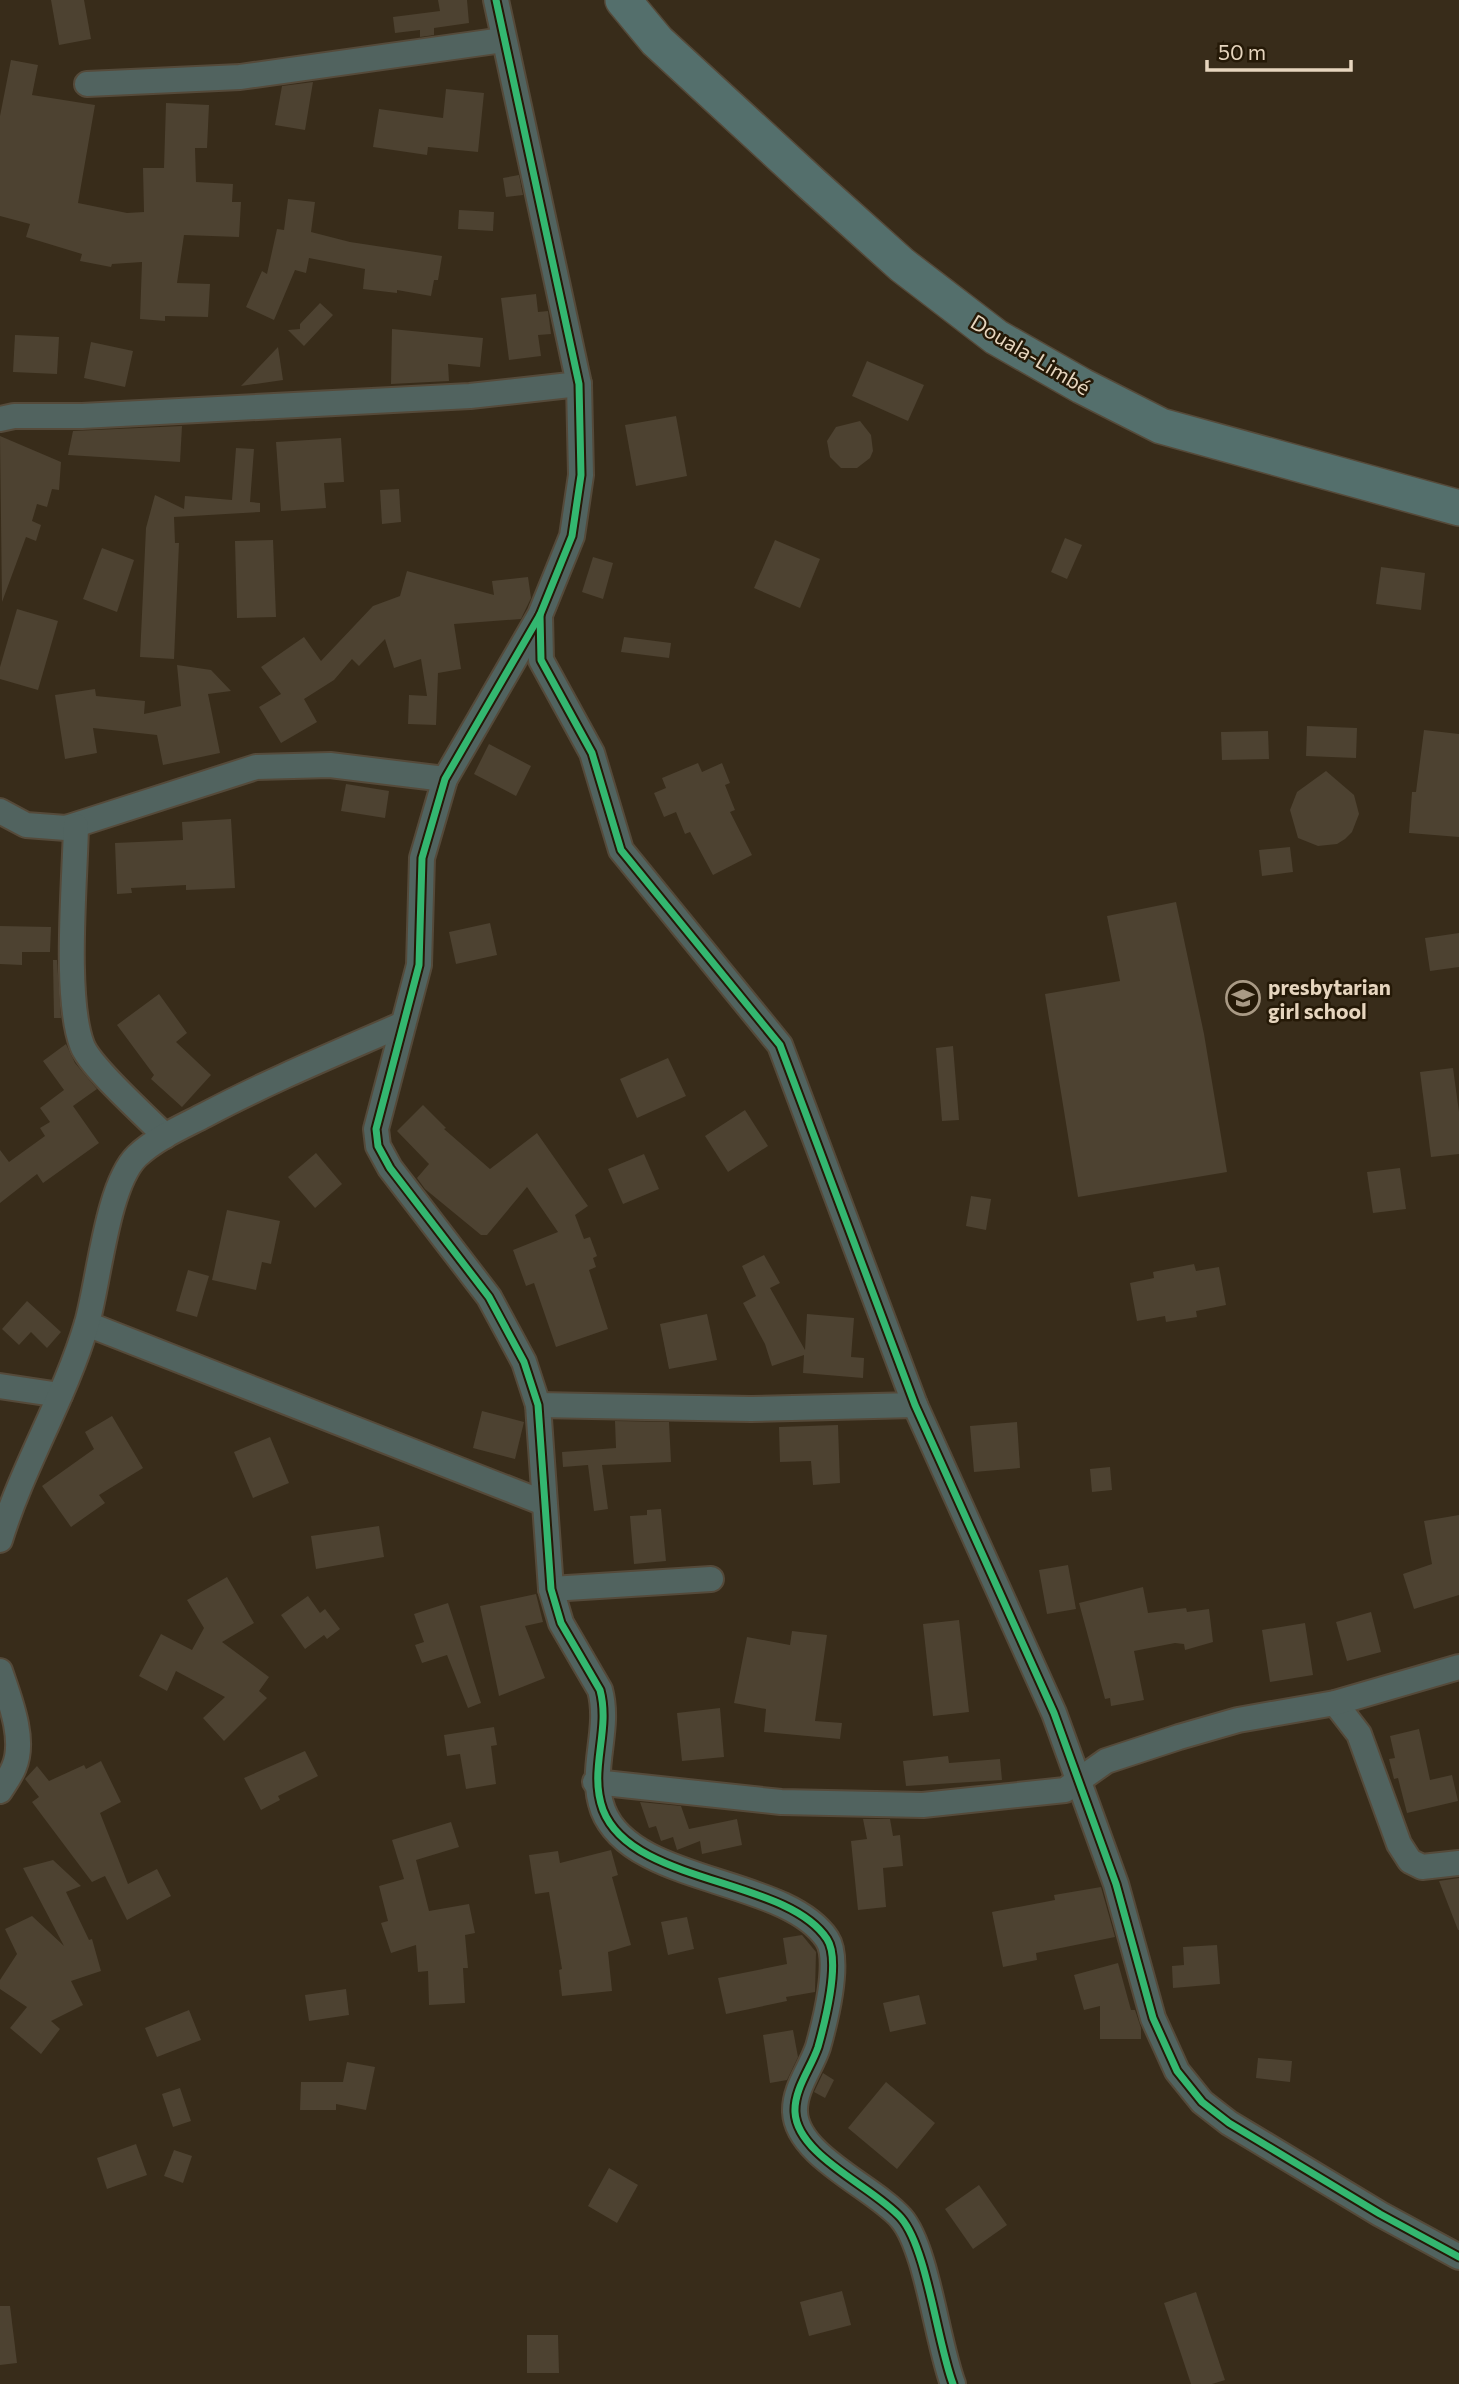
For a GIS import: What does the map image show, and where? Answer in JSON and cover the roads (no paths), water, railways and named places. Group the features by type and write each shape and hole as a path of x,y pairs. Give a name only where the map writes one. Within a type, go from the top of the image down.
{"highway":[{"name":"Douala-Limbé","path":"623,0 657,41 812,184 902,265 996,337 1082,386 1161,426 1459,509"}],"street":[{"path":"496,0 579,384 581,475 572,536 540,615 445,779 422,858 419,965 376,1129 378,1146 390,1168 489,1297 524,1362 538,1405 551,1589 561,1623 595,1681 603,1701 603,1738 595,1782 604,1812 620,1835 659,1860 802,1914 826,1938 833,1950 832,1975 818,2048 797,2097 799,2129 817,2151 901,2218 917,2245 953,2384"},
{"path":"87,85 240,77 503,40"},
{"path":"0,419 14,416 95,415 470,396 579,384"},
{"path":"540,615 541,660 592,753 621,850 780,1045 915,1405 1054,1713 1116,1884 1153,2018 1177,2071 1202,2102 1229,2123 1380,2214 1459,2257"},
{"path":"0,811 26,825 66,828 256,767 330,765 445,779"},
{"path":"76,826 74,975 76,1019 82,1047 165,1136"},
{"path":"0,1540 13,1498 60,1395 87,1324 119,1184 136,1157 165,1136 236,1098 403,1024"},
{"path":"87,1324 544,1503"},
{"path":"0,1386 60,1395"},
{"path":"538,1405 751,1409 915,1405"},
{"path":"551,1589 710,1579"},
{"path":"595,1782 780,1802 923,1805 1065,1790 1106,1761 1179,1737 1238,1720 1335,1703 1459,1667"},
{"path":"0,1671 12,1708 18,1745 15,1766 0,1791"},
{"path":"1335,1703 1359,1734 1399,1843 1410,1861 1422,1867 1446,1867 1459,1863"}],"place":[{"name":"presbytarian girl school","path":"1243,998"}]}
